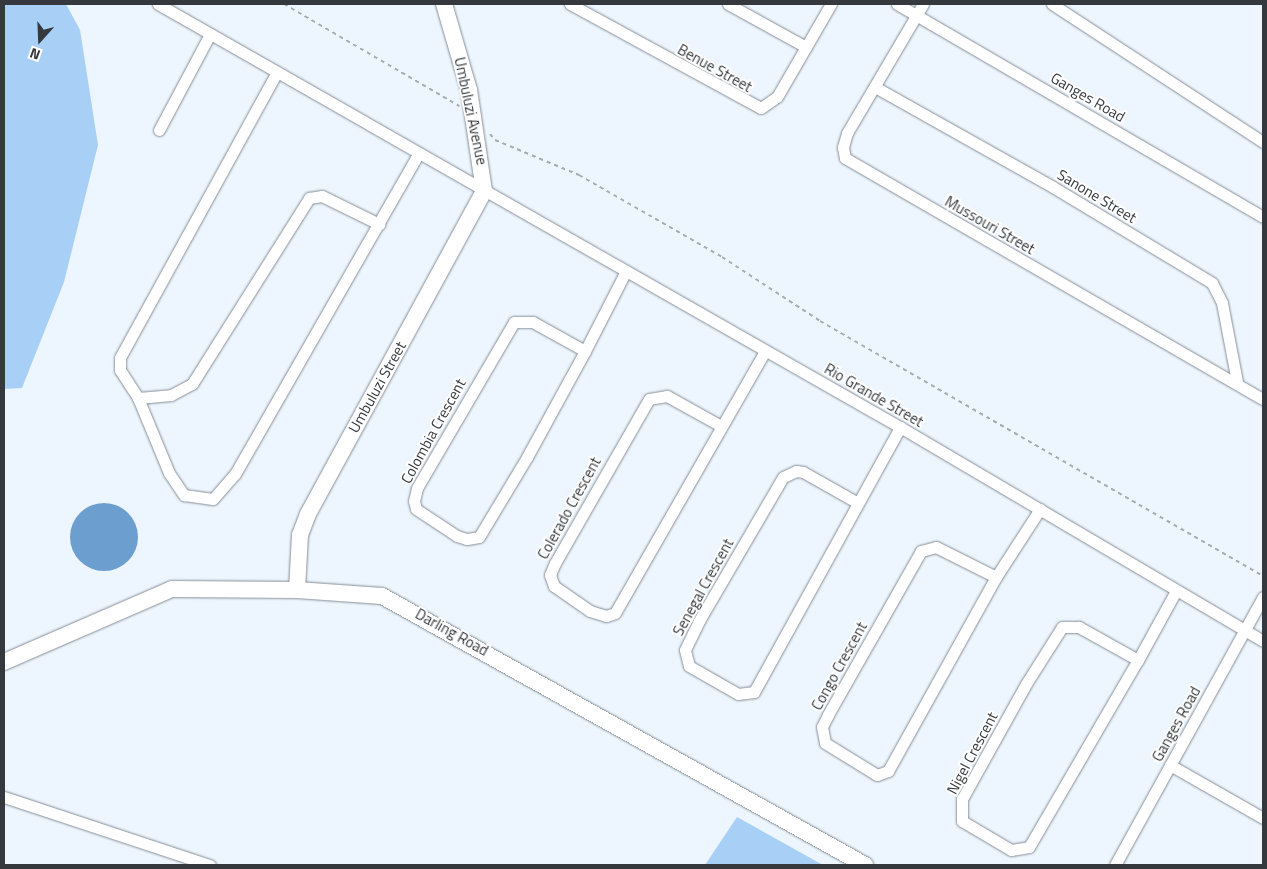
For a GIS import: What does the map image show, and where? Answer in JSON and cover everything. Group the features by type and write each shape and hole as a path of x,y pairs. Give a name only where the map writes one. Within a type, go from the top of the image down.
{"street":[{"name":"Rio Grande Street","path":"158,4 418,154 900,427 1263,641"},
{"name":"Umbuluzi Avenue","path":"444,4 474,114 484,191"},
{"name":"Benue Street","path":"570,4 761,108 774,101 831,4"},
{"path":"728,4 806,48"},
{"name":"Ganges Road","path":"897,4 1263,217"},
{"name":"Mussouri Street","path":"923,4 844,140 843,152 850,162 1237,382 1263,399"},
{"path":"1052,4 1263,142"},
{"path":"159,130 210,34"},
{"path":"277,72 123,350 120,370 138,398 176,486 194,499 213,499 235,474 418,154"},
{"name":"Sanone Street","path":"875,87 1212,283 1222,303 1237,382"},
{"name":"Umbuluzi Street","path":"297,590 300,534 308,514 484,191"},
{"path":"138,398 171,395 192,384 309,198 322,196 379,224"},
{"name":"Colombia Crescent","path":"585,351 533,322 514,322 417,488 414,501 416,509 457,536 468,539 479,537 585,351 626,271"},
{"name":"Colerado Crescent","path":"721,426 667,396 650,399 554,563 550,575 554,586 590,611 606,616 615,613 765,351"},
{"name":"Senegal Crescent","path":"858,503 804,472 796,471 783,478 695,628 685,650 689,666 738,694 754,692 900,427"},
{"name":"Congo Crescent","path":"996,577 936,548 921,551 828,715 822,727 825,743 877,775 888,771 996,577 1040,509"},
{"name":"Darling Road","path":"4,662 172,589 297,590 368,593 400,602 865,865"},
{"name":"Nigel Crescent","path":"1138,660 1074,625 1067,624 1057,632 962,799 962,821 1012,850 1029,847 1138,660 1176,590"},
{"name":"Ganges Road","path":"1115,865 1263,596"},
{"path":"1170,765 1263,818"},
{"path":"4,797 210,865"}],"path":[{"path":"284,4 474,114 495,140 579,175 722,257 820,321 1263,576"}],"shaded area":[{"path":"4,4 66,4 80,30 98,145 64,282 22,388 4,389"},
{"path":"104,503 117,506 128,513 135,524 138,537 135,550 128,561 117,568 104,571 91,568 80,561 73,550 70,537 73,524 80,513 91,506"},
{"path":"737,817 823,865 705,865"}]}
